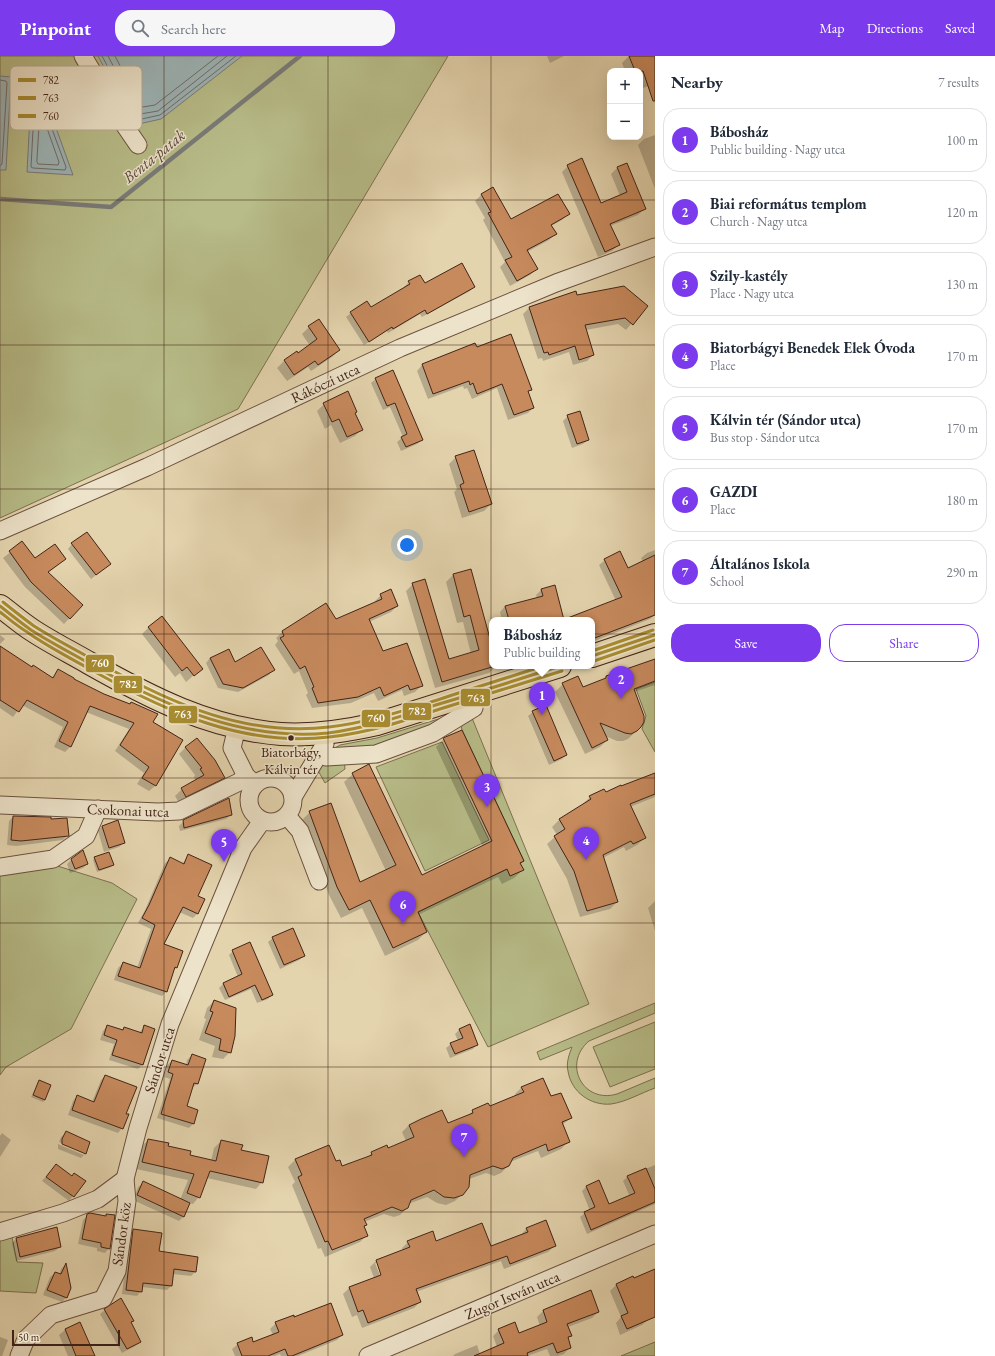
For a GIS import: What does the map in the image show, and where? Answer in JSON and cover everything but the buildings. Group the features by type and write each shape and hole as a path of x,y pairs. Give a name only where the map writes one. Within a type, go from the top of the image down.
{"main road":[{"path":"0,606 32,630 130,686 167,704 208,719 237,727 281,734 352,730 377,724 551,669"},
{"path":"595,655 655,635"}],"street":[{"path":"83,56 89,66"},
{"path":"128,130 138,145"},
{"name":"Rákóczi utca","path":"0,531 147,467 400,348 556,283 655,247"},
{"path":"320,754 326,757 376,754 433,733 474,708"},
{"path":"237,727 232,748 251,781 249,805 252,812 256,817 268,822 282,820 287,816 293,804 290,790 286,785 281,781 268,778 261,781 251,781"},
{"path":"292,797 320,754 331,732"},
{"name":"Csokonai utca","path":"0,805 158,812 179,811 239,782 251,781"},
{"path":"0,867 52,859 86,836 98,809"},
{"path":"287,816 300,831 319,881"},
{"name":"Sándor utca","path":"125,1179 138,1128 170,1024 243,848 262,820"},
{"path":"0,1232 63,1213 98,1199 125,1179"},
{"name":"Sándor köz","path":"19,1356 26,1339 51,1315 103,1299 117,1271 127,1201 125,1179"},
{"name":"Zugor István utca","path":"368,1356 655,1234"}],"green space":[{"path":"0,56 448,56 238,409 0,518"},
{"path":"655,682 655,752 642,729 646,716 636,689"},
{"path":"448,716 448,720 344,758 345,769 325,783 316,767 325,754 340,745 377,738"},
{"path":"472,718 589,1004 488,1047 418,912 524,861 462,730 461,724"},
{"path":"442,742 489,840 425,871 376,767"},
{"path":"51,864 112,883 137,899 71,1029 6,1067 0,1075 0,872"},
{"path":"655,1003 655,1013 589,1041 581,1050 577,1060 577,1071 580,1080 586,1088 594,1093 605,1096 617,1094 655,1078 655,1088 617,1103 596,1103 583,1096 573,1085 570,1079 567,1065 572,1047 540,1060 537,1052"},
{"path":"655,1022 655,1069 610,1087 593,1047"},
{"path":"11,1232 17,1262 43,1263 36,1293 0,1291 0,1236"},
{"path":"655,1342 655,1356 621,1356"}],"water":[{"path":"98,56 242,56 161,119 142,123 142,66 103,66"},
{"path":"0,76 10,77 10,96 6,170 0,170"},
{"path":"29,130 57,130 73,175 27,172"}],"waterway":[{"name":"Benta-patak","path":"0,199 111,207 300,56"}],"transit line":[{"name":"760","path":"3,602 42,631 156,693 211,714 240,722 269,727 299,729 329,727 369,720 534,669"},
{"name":"782","path":"0,606 39,635 99,669 153,697 209,719 238,727 267,732 297,734 328,733 371,725 550,669"},
{"name":"763","path":"0,612 52,648 122,687 178,713 207,723 267,737 297,739 329,737 372,730 562,671"},
{"name":"760","path":"595,650 653,630"},
{"name":"782","path":"595,655 655,635"},
{"name":"763","path":"595,661 655,640"}],"place":[{"name":"Biai református templom","path":"621,699"},
{"name":"Bábosház","path":"542,715"},
{"name":"Biatorbágy, Kálvin tér","path":"291,738"},
{"name":"Szily-kastély","path":"487,807"},
{"name":"Biatorbágyi Benedek Elek Óvoda","path":"586,860"},
{"name":"Kálvin tér (Sándor utca)","path":"224,862"},
{"name":"GAZDI","path":"403,924"},
{"name":"Általános Iskola","path":"464,1157"}]}
